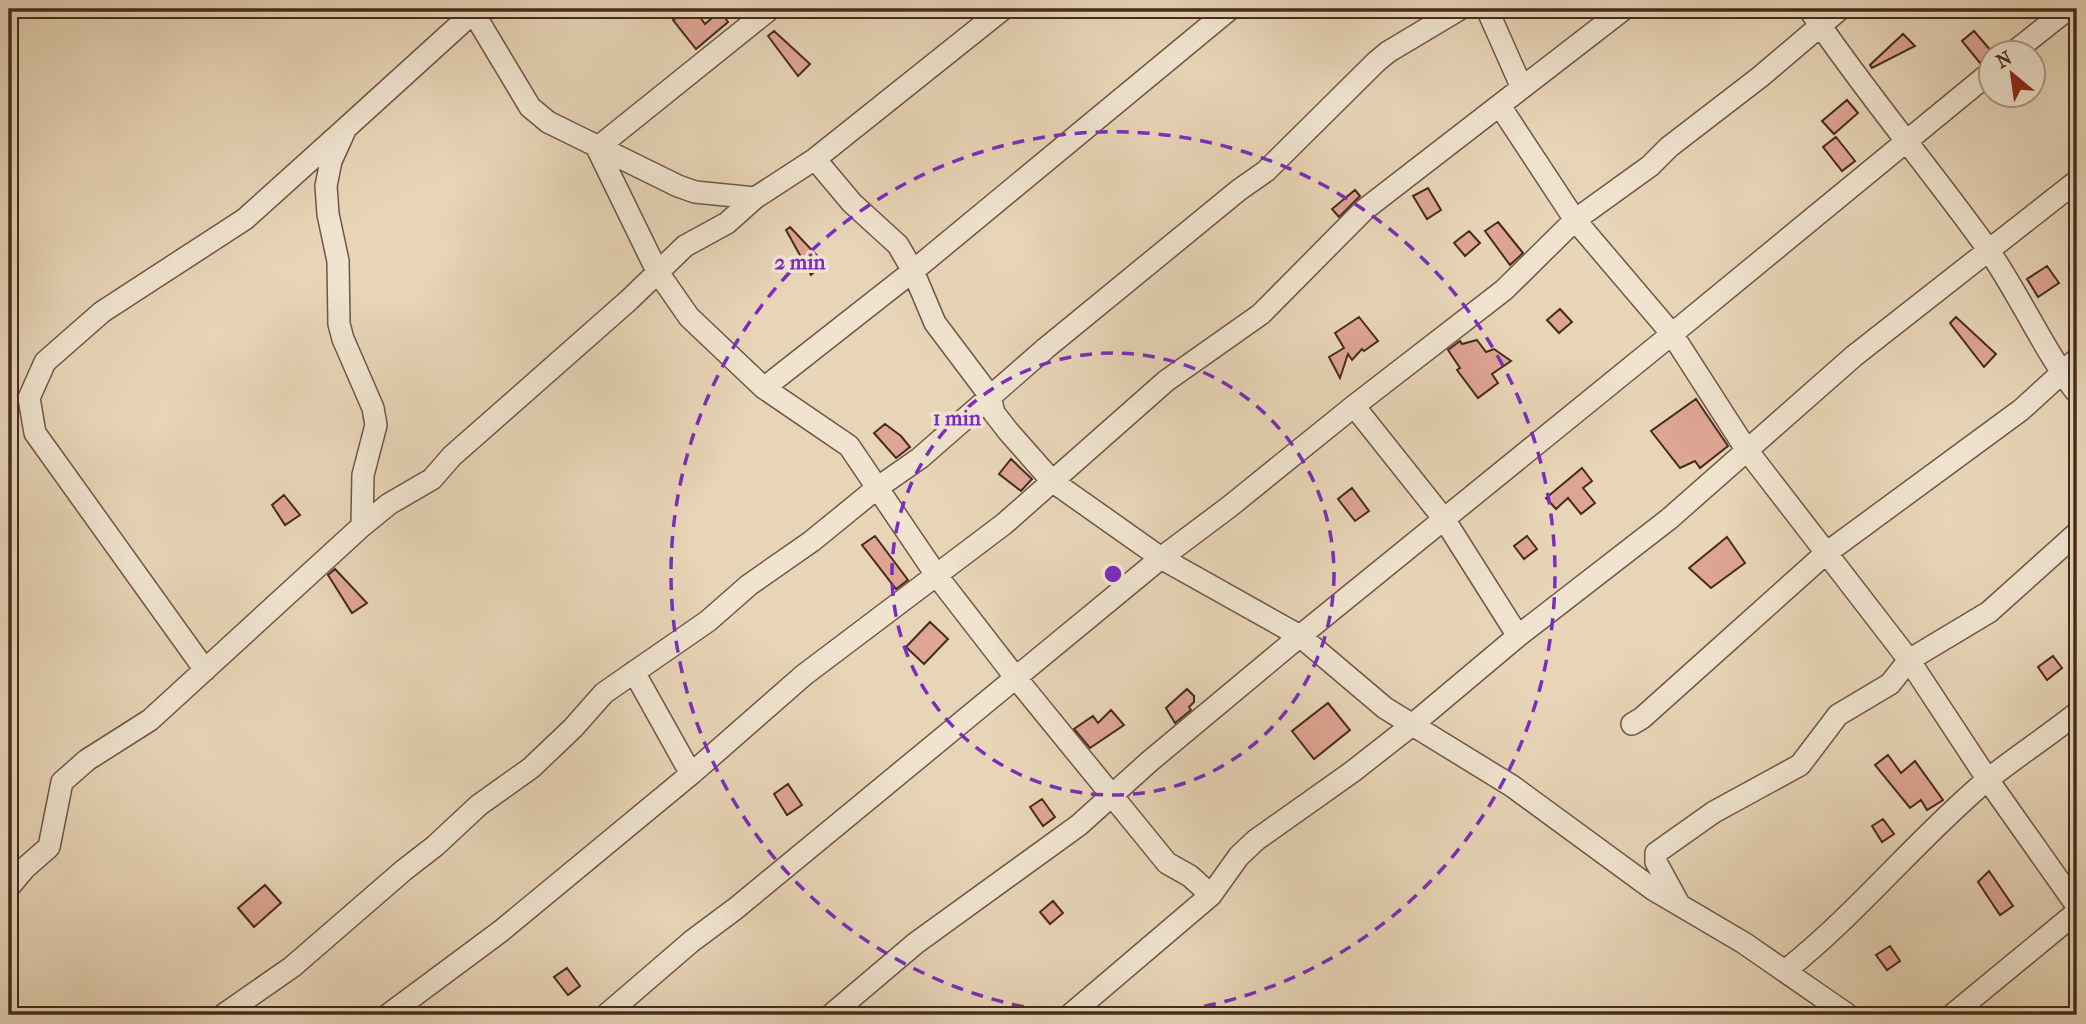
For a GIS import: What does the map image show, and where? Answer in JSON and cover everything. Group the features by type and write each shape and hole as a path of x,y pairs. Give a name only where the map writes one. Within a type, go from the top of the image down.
{"street":[{"path":"597,148 770,9"},
{"path":"9,887 25,868 49,847 62,782 87,760 150,720 362,526 389,504 432,479 452,456 629,300 685,246 727,223 755,198 815,159 1003,9"},
{"path":"764,388 913,271 1230,9"},
{"path":"223,1015 292,967 479,806 531,768 573,728 604,693 708,621 749,585 812,541 877,488 929,451 990,396 1239,190 1266,171 1388,52 1460,9"},
{"path":"1488,9 1522,88"},
{"path":"388,1015 501,931 691,774 803,675 937,576 1166,382 1277,301 1364,210 1624,9"},
{"path":"606,1015 692,941 735,909 1161,558 1504,290 1575,220 1644,170 1760,77 1814,17 1840,9"},
{"path":"2032,38 2068,9"},
{"path":"205,670 35,433 29,398 45,362 94,317 245,219 475,11 530,107 548,122 667,182 695,192 755,198"},
{"path":"1814,17 2070,366 2077,393"},
{"path":"831,1015 916,943 1079,825 1300,636 1978,82"},
{"path":"1500,106 1575,220 1672,334 1746,449 1909,660 2077,909 1952,1015"},
{"path":"346,128 331,161 326,186 328,214 338,261 338,305 342,339 373,408 376,425 363,475 362,526"},
{"path":"597,148 657,271 689,317 764,388 849,446 937,576 1111,796 1167,863 1190,876 1211,895"},
{"path":"815,159 852,203 876,222 898,245 913,271 935,323 990,396 995,413 1007,431 1052,481 1161,558 1300,636 1385,708 1512,786 1654,890 1786,970 1848,1015"},
{"path":"1070,1015 1211,895 1239,856 1256,840 1412,726 1518,636 1669,519 1854,356 2077,181"},
{"path":"1632,724 1825,554 2002,425 2070,366"},
{"path":"1354,406 1444,519 1518,636"},
{"path":"1681,907 1656,862 1656,853 1714,812 1800,765 1838,715 1889,684 1909,660 1989,612 2077,533"},
{"path":"634,672 691,774"},
{"path":"1786,970 1824,940 1912,851 1988,780 2077,713"}],"building":[{"path":"692,9 705,24 720,11 728,22 696,49 673,20"},
{"path":"774,31 810,64 798,76 768,36"},
{"path":"1974,31 1980,38 1978,61 1962,41"},
{"path":"1903,34 1915,46 1872,68 1870,65"},
{"path":"1847,100 1858,113 1834,134 1822,121"},
{"path":"1836,137 1855,161 1842,171 1823,147"},
{"path":"1428,188 1441,210 1427,219 1413,196"},
{"path":"1355,190 1360,196 1339,217 1332,209"},
{"path":"1498,222 1523,253 1510,265 1485,231"},
{"path":"790,227 824,263 811,275 786,230"},
{"path":"1469,231 1480,243 1465,256 1454,243"},
{"path":"2047,266 2059,283 2038,297 2027,279"},
{"path":"1560,309 1572,322 1559,333 1547,320"},
{"path":"1359,317 1378,341 1364,351 1362,349 1352,360 1348,354 1340,378 1329,357 1344,348 1335,333"},
{"path":"1956,317 1996,354 1984,367 1950,323"},
{"path":"1477,340 1486,352 1494,349 1511,361 1492,374 1498,383 1478,398 1457,370 1460,368 1448,350 1460,341 1462,344"},
{"path":"1696,399 1728,446 1700,468 1695,461 1680,468 1651,431"},
{"path":"885,424 910,447 896,458 874,433"},
{"path":"1011,459 1032,479 1021,491 999,474"},
{"path":"1582,468 1592,481 1583,488 1595,503 1581,514 1568,498 1556,509 1546,498"},
{"path":"1352,488 1369,511 1355,521 1338,499"},
{"path":"284,495 300,515 285,525 272,505"},
{"path":"875,536 908,580 896,589 862,545"},
{"path":"1527,536 1537,549 1524,559 1514,546"},
{"path":"1727,537 1745,563 1711,588 1689,568"},
{"path":"335,569 367,603 352,613 328,575"},
{"path":"930,622 948,639 924,664 906,647"},
{"path":"2053,656 2062,668 2047,680 2038,667"},
{"path":"1187,689 1194,696 1194,702 1189,707 1191,710 1175,723 1166,708"},
{"path":"1328,703 1350,730 1314,759 1292,731"},
{"path":"1111,710 1124,725 1090,748 1074,729 1093,716 1098,723"},
{"path":"1888,755 1901,773 1915,761 1943,800 1927,810 1921,800 1910,808 1875,765"},
{"path":"788,784 802,805 787,815 774,794"},
{"path":"1042,799 1055,817 1043,826 1030,807"},
{"path":"1883,819 1894,834 1882,842 1872,826"},
{"path":"1989,871 2013,906 2000,915 1978,882"},
{"path":"265,885 281,903 254,927 238,908"},
{"path":"1053,901 1063,913 1050,924 1040,912"},
{"path":"1890,946 1900,961 1887,970 1876,955"},
{"path":"567,968 580,986 568,995 554,977"}]}
